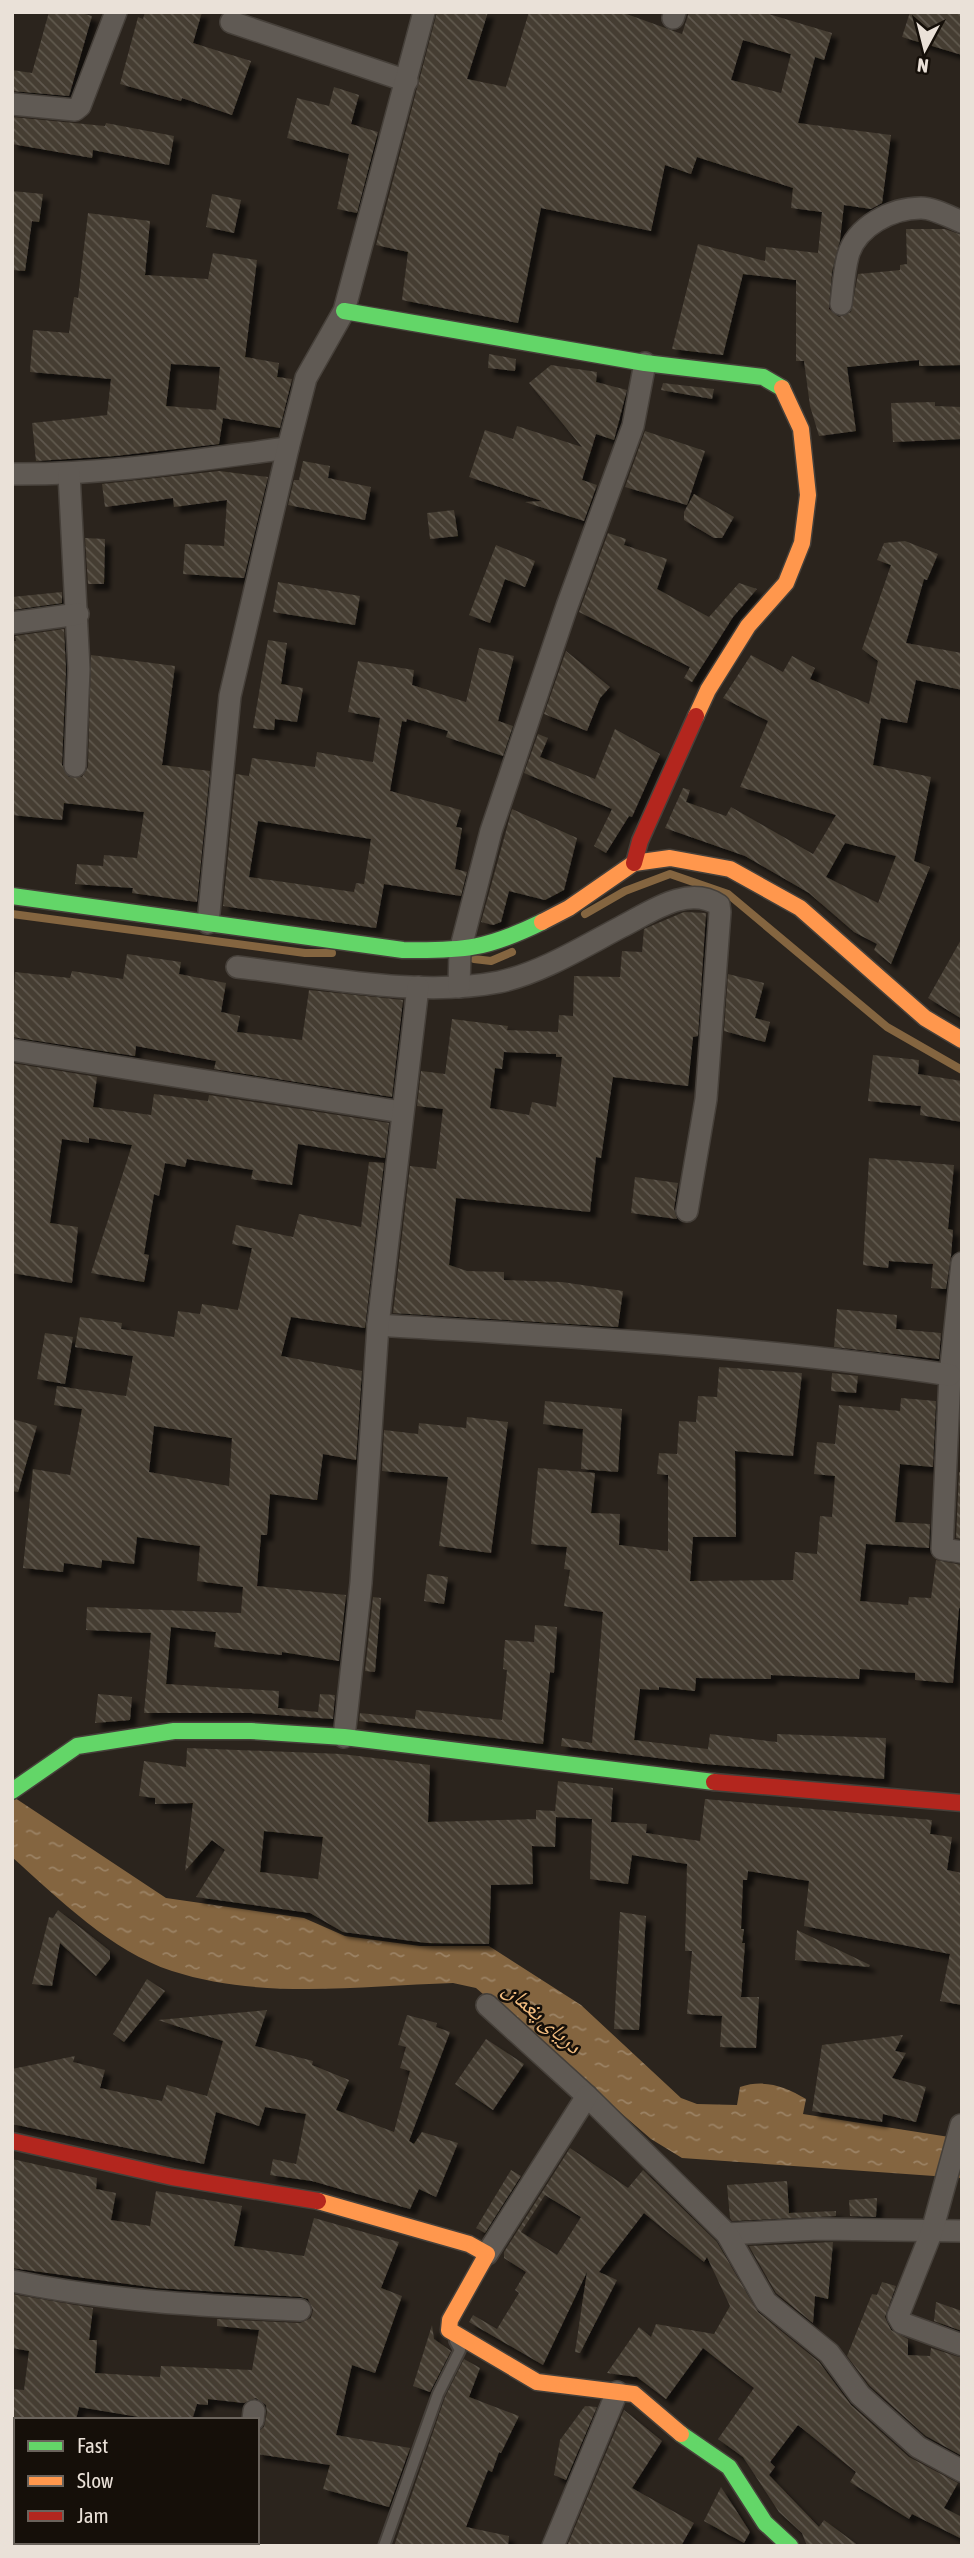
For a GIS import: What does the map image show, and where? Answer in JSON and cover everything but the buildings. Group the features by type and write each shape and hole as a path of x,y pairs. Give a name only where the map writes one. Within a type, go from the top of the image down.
{"street":[{"path":"12,104 75,110 80,106 116,12"},
{"path":"208,923 230,696 288,448 306,378 344,311 424,12"},
{"path":"231,22 407,81"},
{"path":"841,304 848,254 859,234 876,222 900,211 923,208 962,222"},
{"path":"344,311 645,363 763,377 784,389 802,429 808,495 803,543 786,583 748,626 708,690 640,841 634,863"},
{"path":"458,987 460,951 491,831 567,606 633,426 645,363"},
{"path":"12,474 69,474 288,448"},
{"path":"69,474 78,614 75,766"},
{"path":"12,623 78,614"},
{"path":"12,896 403,950 460,951 505,940 569,908 634,863 670,858 730,869 800,908 925,1018 962,1040"},
{"path":"237,967 418,987 458,987 500,981 539,968 671,899 712,900 719,905 706,1099 687,1211"},
{"path":"344,1737 361,1583 378,1325 418,987"},
{"path":"12,1050 402,1111"},
{"path":"962,1263 950,1375 942,1549 962,1552"},
{"path":"378,1325 695,1347 862,1362 950,1375"},
{"path":"16,1784 77,1746 117,1737 174,1731 344,1737 690,1779 961,1803 962,1793"},
{"path":"487,2005 587,2096 727,2234 766,2302 829,2353 860,2395 918,2447 962,2471"},
{"path":"587,2096 487,2254 450,2320 449,2330 537,2382 634,2394 687,2439 729,2467 765,2523 790,2546"},
{"path":"960,2133 932,2231 898,2320 962,2345"},
{"path":"12,2141 173,2177 307,2198 469,2244 487,2254"},
{"path":"727,2234 818,2229 962,2231"},
{"path":"12,2281 78,2295 146,2302 300,2310"},
{"path":"553,2546 617,2392"}],"lane":[{"path":"384,2546 439,2395 460,2350 449,2330"}],"water":[{"name":"دریای پغمان","path":"12,1796 166,1898 304,1918 345,1936 420,1946 489,1946 581,2005 681,2098 697,2104 737,2105 740,2087 766,2084 782,2087 806,2099 803,2114 962,2139 962,2178 682,2158 651,2139 476,1988 453,1983 276,1988 241,1986 172,1971 128,1951 107,1937 12,1857"}],"waterway":[{"path":"585,914 625,891 670,874 728,894 887,1027 962,1070"},
{"path":"12,914 305,953 332,953"},
{"path":"474,959 491,961 512,952"}],"traffic: fast":[{"path":"344,311 645,363 763,377 782,388"},
{"path":"12,896 403,950 459,949 490,943 542,922"},
{"path":"12,1791 77,1746 174,1731 251,1731 344,1737 714,1782"},
{"path":"681,2434 729,2467 765,2523 790,2546"}],"traffic: slow":[{"path":"696,716 708,690 748,626 786,583 802,543 808,495 801,429 782,388"},
{"path":"542,922 569,908 634,863 670,858 730,869 800,908 925,1018 962,1040"},
{"path":"318,2201 469,2244 487,2254 450,2320 449,2330 537,2382 634,2394 681,2434"}],"traffic: jam":[{"path":"634,863 640,841 696,716"},
{"path":"714,1782 962,1803"},
{"path":"12,2141 172,2177 318,2201"}]}
